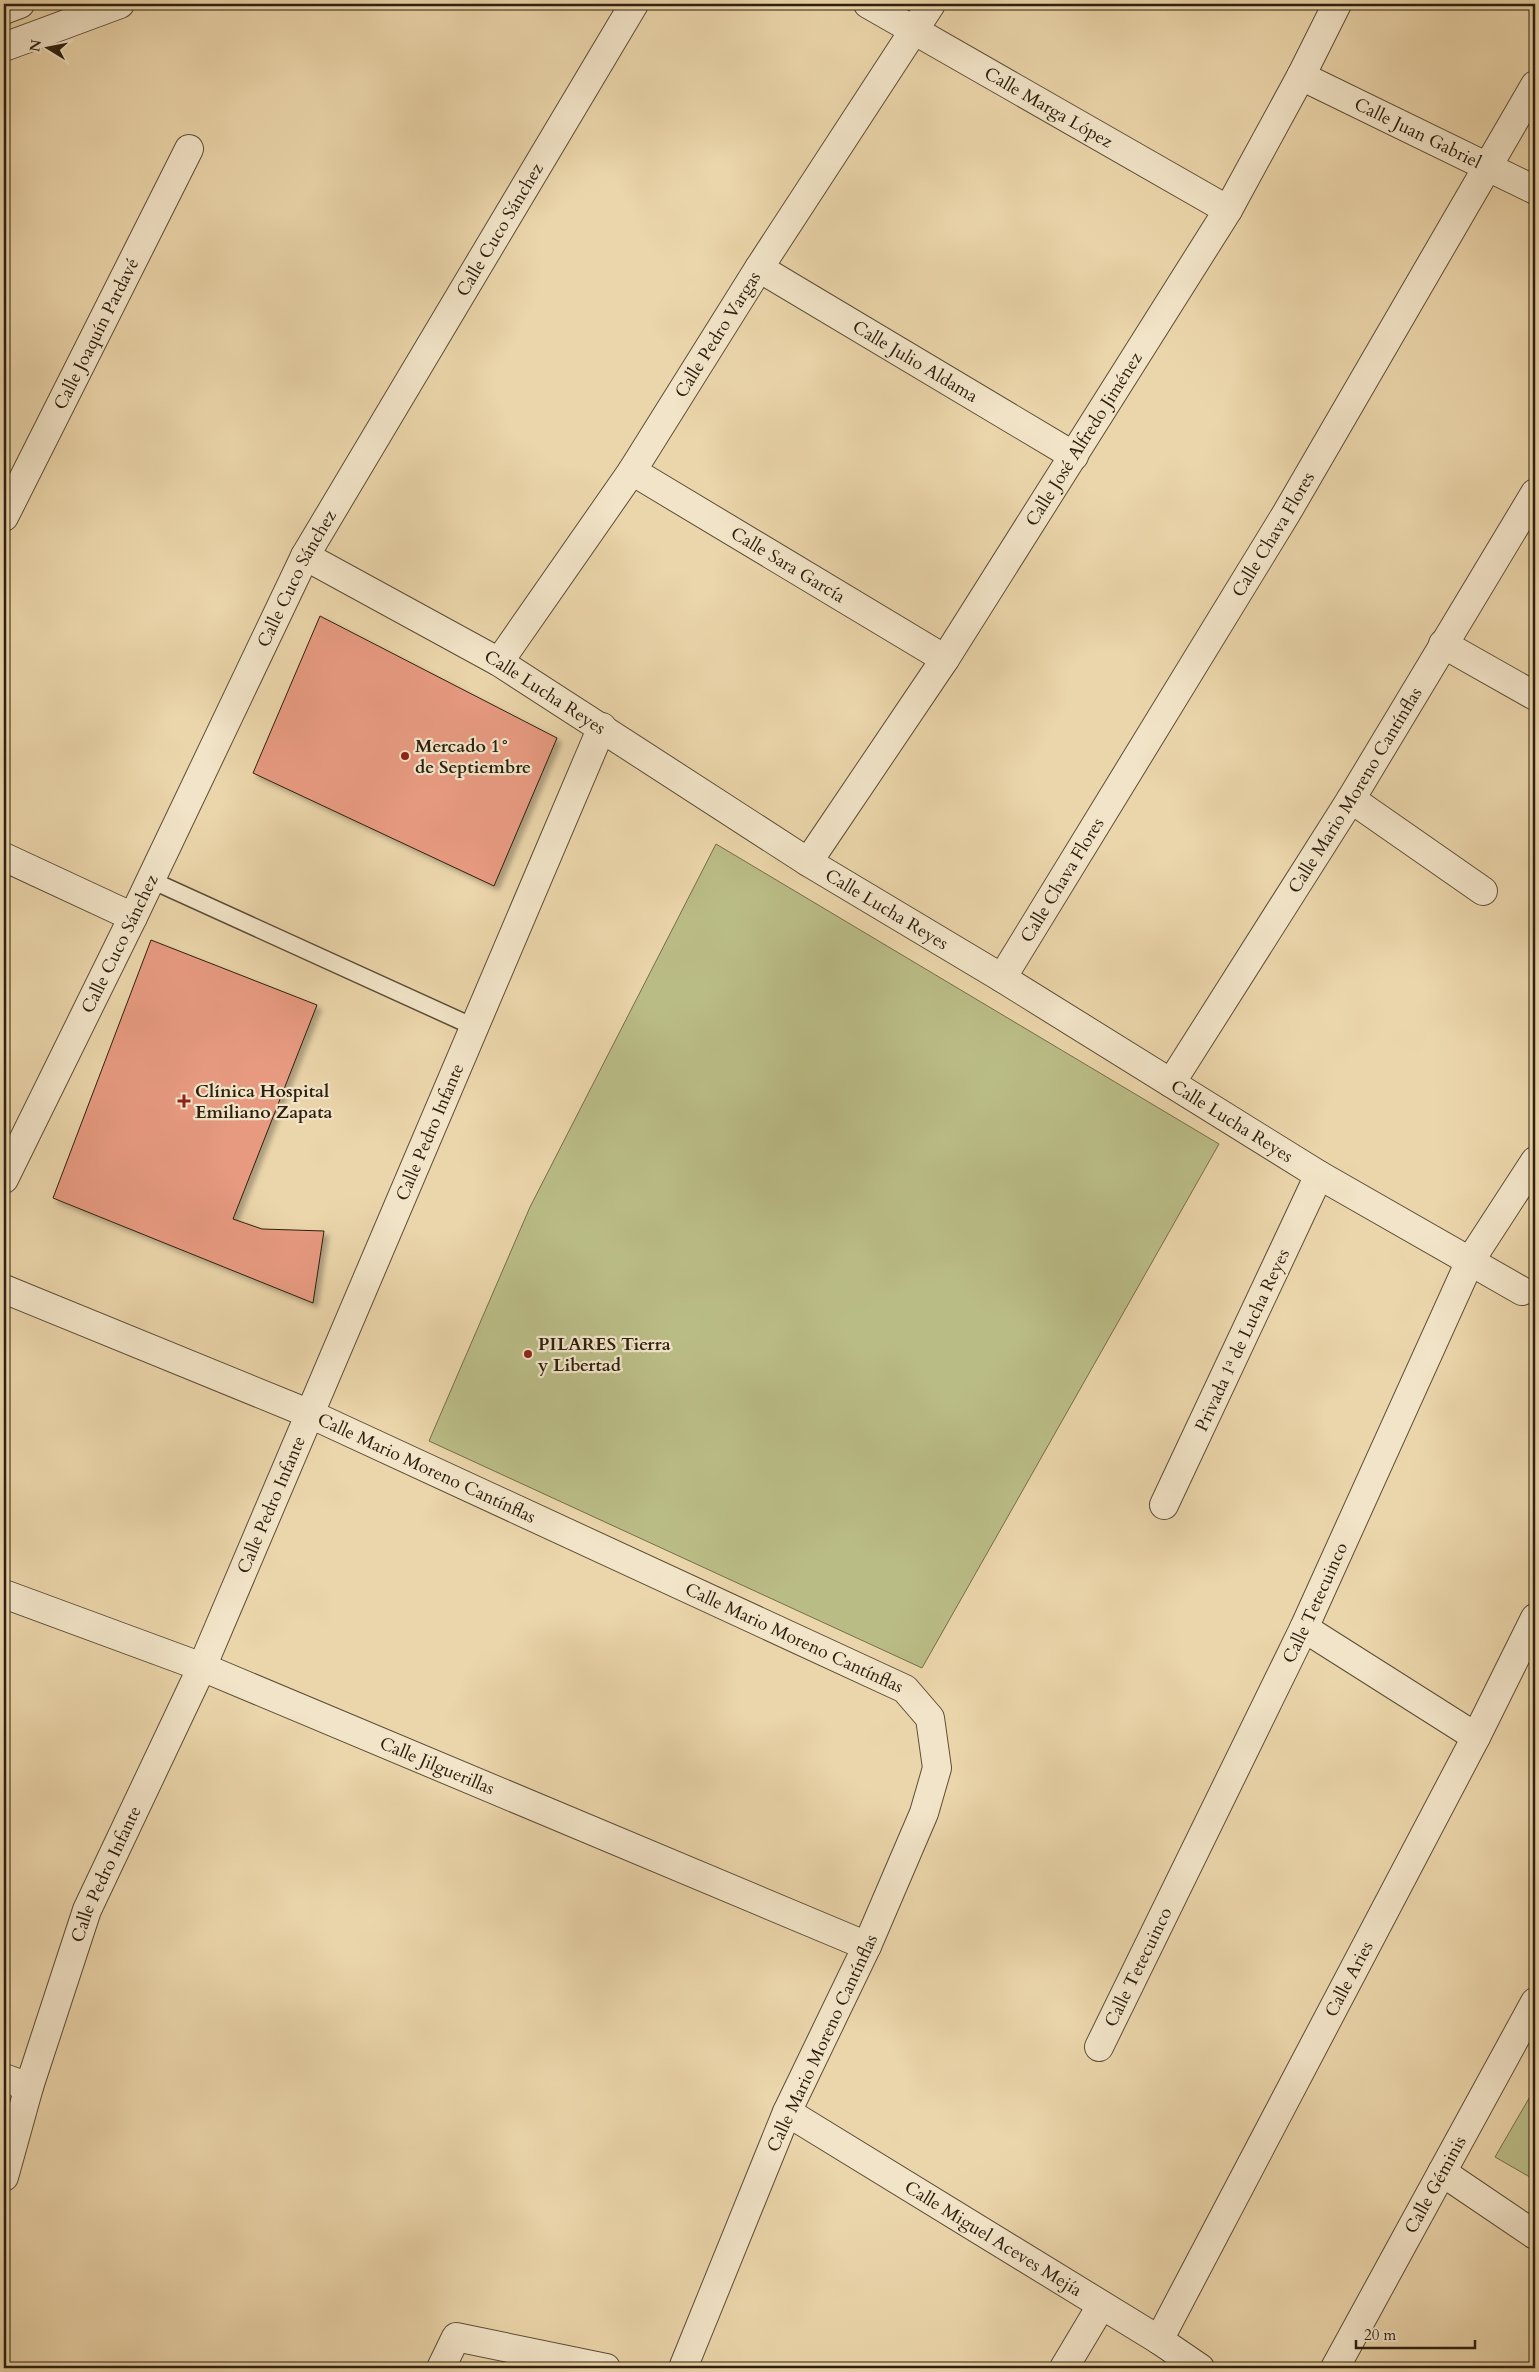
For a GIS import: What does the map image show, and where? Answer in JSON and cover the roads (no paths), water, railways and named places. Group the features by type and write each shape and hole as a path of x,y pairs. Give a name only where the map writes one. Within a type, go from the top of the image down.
{"street":[{"path":"4,10 20,4"},
{"path":"4,48 120,4"},
{"name":"Calle Cuco Sánchez","path":"4,1179 11,1144 134,917 305,556 634,4"},
{"name":"Calle Marga López","path":"868,4 1228,210"},
{"name":"Calle Pedro Vargas","path":"499,662 632,471 759,268 931,4"},
{"name":"Calle José Alfredo Jiménez","path":"808,862 945,659 1228,210 1301,76 1337,4"},
{"name":"Calle Juan Gabriel","path":"1301,76 1535,190"},
{"name":"Calle Chava Flores","path":"1002,978 1286,514 1535,85"},
{"name":"Calle Joaquín Pardavé","path":"4,517 189,149"},
{"name":"Calle Julio Aldama","path":"759,268 1074,456"},
{"name":"Calle Sara García","path":"632,471 945,659"},
{"name":"Calle Mario Moreno Cantínflas","path":"1172,1083 1351,799 1535,493"},
{"name":"Calle Lucha Reyes","path":"305,556 499,662 808,862 1002,978 1319,1174 1522,1291"},
{"path":"1443,644 1535,696"},
{"name":"Calle Pedro Infante","path":"4,2177 29,2087 88,1910 202,1667 602,727"},
{"path":"1351,799 1483,891"},
{"path":"4,857 134,917"},
{"name":"Calle Tetecuinco","path":"1099,2047 1304,1628 1470,1261 1535,1161"},
{"name":"Privada 1ª de Lucha Reyes","path":"1164,1505 1319,1174"},
{"name":"Calle Mario Moreno Cantínflas","path":"4,1289 310,1414 905,1689 930,1718 938,1768 924,1813 867,1946 787,2112 683,2368"},
{"name":"Calle Jilguerillas","path":"4,1594 202,1667 867,1946"},
{"name":"Calle Aries","path":"1159,2340 1476,1737 1535,1618"},
{"path":"1304,1628 1476,1737"},
{"name":"Calle Géminis","path":"1335,2368 1535,2005"},
{"path":"4,2078 29,2087"},
{"name":"Calle Miguel Aceves Mejía","path":"787,2112 1159,2340 1200,2368"},
{"path":"1442,2172 1535,2235"},
{"path":"1064,2368 1101,2306"},
{"path":"441,2368 456,2337 606,2368"}],"lane":[{"path":"151,880 474,1027"}],"place":[{"name":"Mercado 1° de Septiembre","path":"405,756"},
{"name":"Clínica Hospital Emiliano Zapata","path":"184,1101"},
{"name":"PILARES Tierra y Libertad","path":"528,1354"}]}
